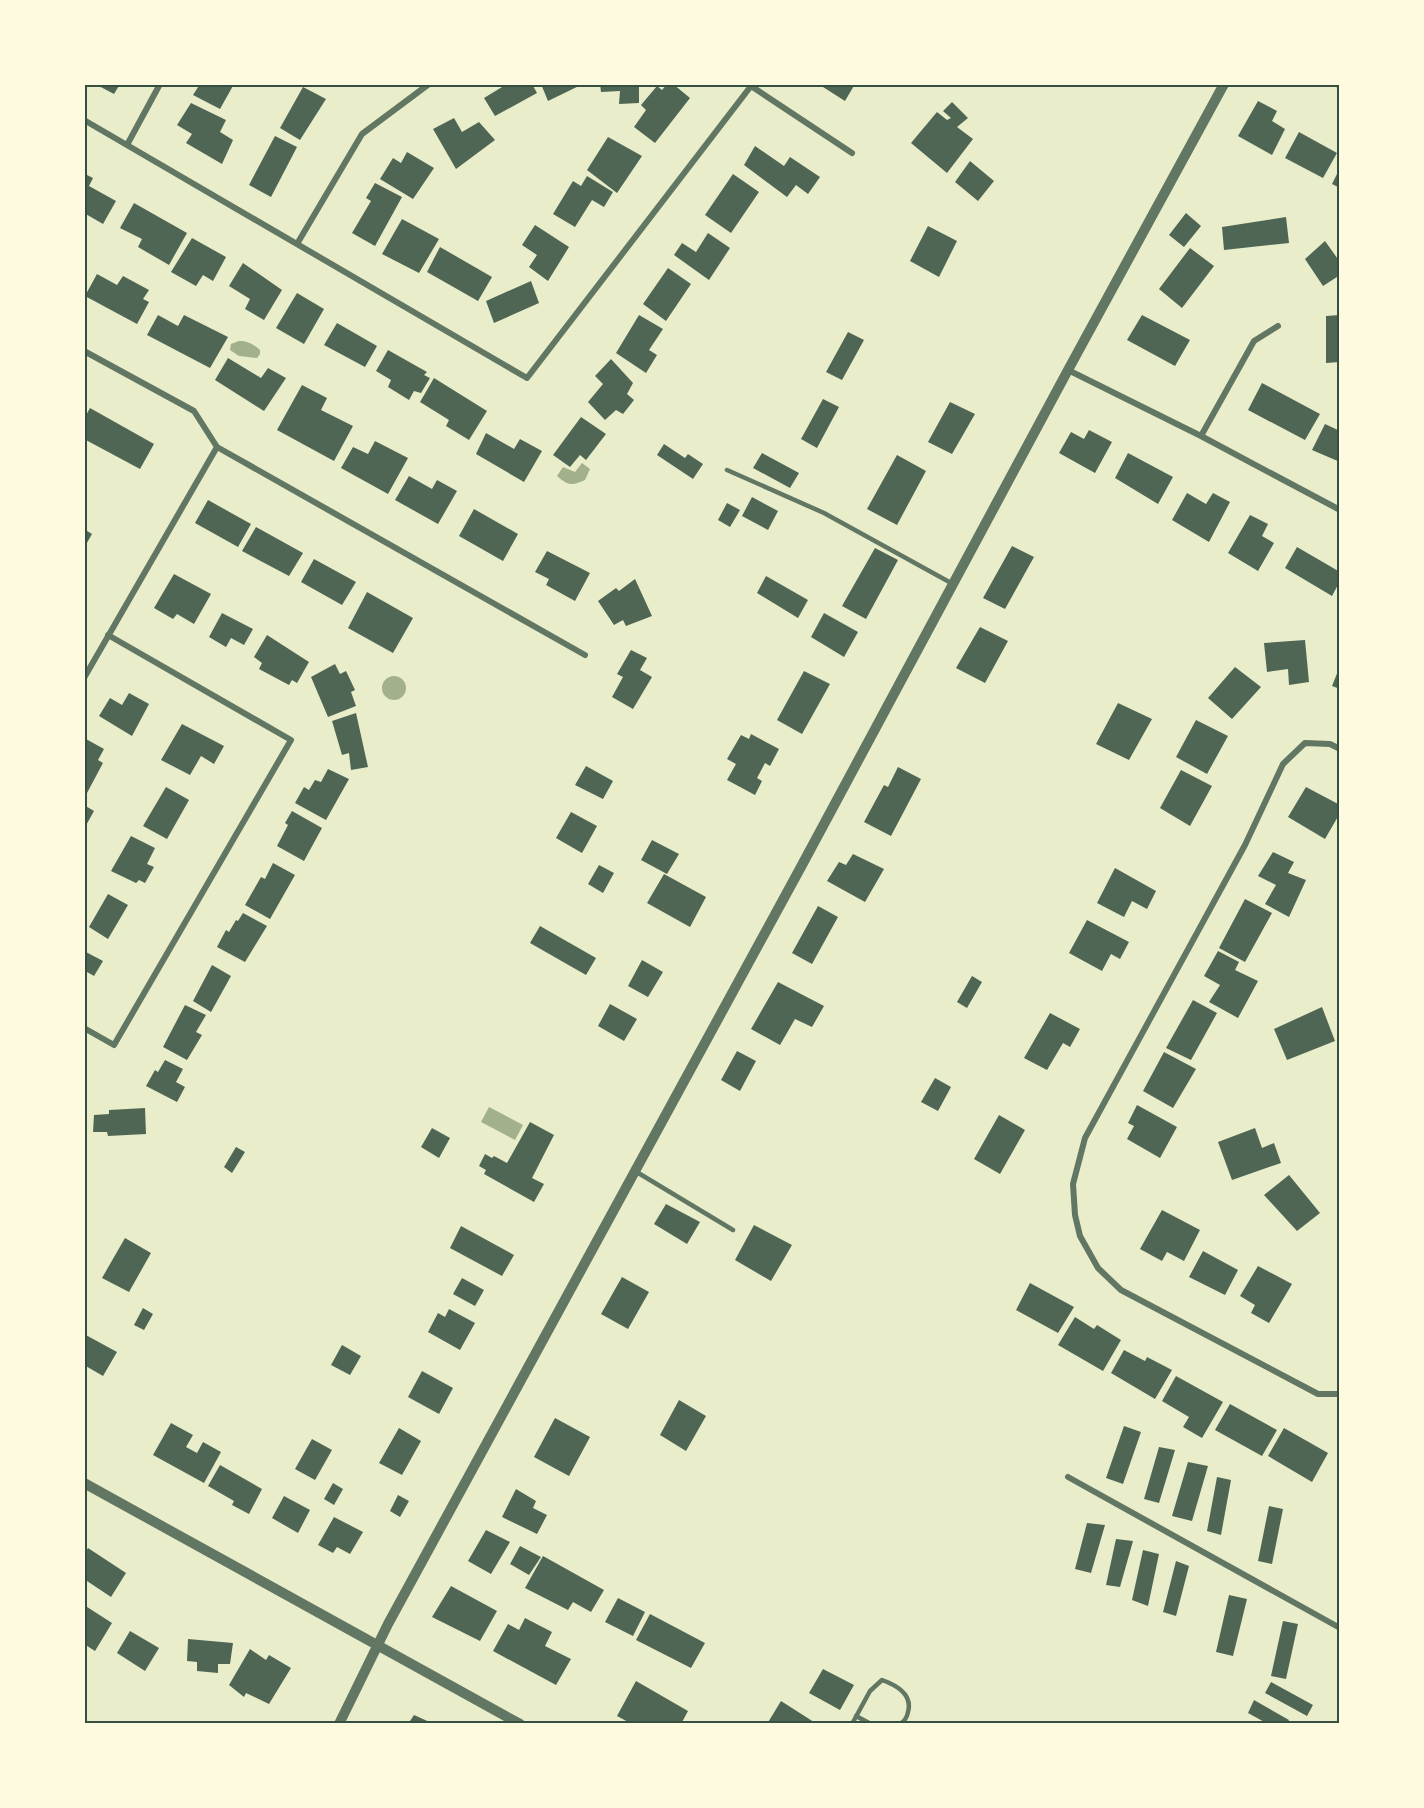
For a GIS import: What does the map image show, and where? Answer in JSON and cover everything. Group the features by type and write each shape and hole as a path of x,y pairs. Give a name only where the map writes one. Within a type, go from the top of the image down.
{"street":[{"path":"127,145 160,84"},
{"path":"297,244 362,134 429,84"},
{"path":"339,1724 377,1645 1224,84"},
{"path":"84,120 527,378 749,85 852,153"},
{"path":"1201,436 1254,341 1278,326"},
{"path":"84,351 194,411 217,447 585,655"},
{"path":"1068,370 1201,436 1340,510"},
{"path":"84,678 217,447"},
{"path":"84,1028 114,1046 291,740 108,635"},
{"path":"1340,749 1330,744 1305,743 1283,764 1245,845 1085,1138 1073,1184 1075,1215 1080,1236 1098,1268 1121,1290 1318,1394 1340,1394"},
{"path":"1068,1477 1340,1628"},
{"path":"84,1483 520,1724"}],"lane":[{"path":"727,470 824,513 953,584"},
{"path":"635,1171 733,1230"},
{"path":"852,1724 870,1691 882,1680 893,1684 908,1697 909,1710 900,1724"},
{"path":"856,1716 871,1724"}],"shaded area":[{"path":"239,341 250,343 260,350 257,358 239,356 230,350 231,344"},
{"path":"582,463 590,469 585,480 570,484 557,476 563,467 575,472"},
{"path":"394,676 403,679 406,688 403,697 394,700 385,697 382,688 385,679"},
{"path":"489,1107 523,1125 515,1140 481,1122"}],"building":[{"path":"95,84 120,84 114,94"},
{"path":"200,84 234,84 220,109 193,95"},
{"path":"507,84 532,84 537,93 495,116 484,98"},
{"path":"541,84 583,84 548,101"},
{"path":"600,84 639,84 639,103 619,104 620,91 601,92"},
{"path":"667,84 673,84 690,98 655,143 634,127 646,110 641,105 657,86 662,90"},
{"path":"825,84 855,84 845,101 823,87"},
{"path":"303,87 326,99 300,140 280,128"},
{"path":"1258,101 1277,111 1272,121 1285,129 1272,155 1238,136"},
{"path":"952,102 968,118 957,127 973,139 947,173 911,143 937,112 947,120 951,118 943,111"},
{"path":"191,103 226,120 220,132 233,140 222,164 186,143 192,134 177,125"},
{"path":"454,118 462,132 479,122 495,140 456,169 433,129"},
{"path":"1299,132 1337,153 1323,178 1285,158"},
{"path":"275,136 297,147 271,197 249,185"},
{"path":"608,137 642,156 617,193 587,170"},
{"path":"755,146 784,166 790,157 820,177 808,194 796,185 787,197 744,165"},
{"path":"407,152 434,168 413,199 380,179 393,158 401,163"},
{"path":"970,161 994,181 978,201 955,182"},
{"path":"1340,168 1340,188 1332,184"},
{"path":"85,174 93,178 89,186 116,201 103,224 84,213"},
{"path":"733,174 759,192 731,233 705,215"},
{"path":"587,176 613,192 604,207 592,200 575,227 553,214 573,181 581,186"},
{"path":"375,183 402,197 375,246 352,233 371,201 366,198"},
{"path":"134,203 187,233 169,265 138,247 142,239 120,228"},
{"path":"1186,213 1201,226 1184,247 1169,235"},
{"path":"1286,217 1289,243 1224,250 1222,227"},
{"path":"402,219 439,239 419,273 382,254"},
{"path":"535,225 569,247 548,281 529,267 537,255 522,245"},
{"path":"928,226 957,241 939,277 910,261"},
{"path":"708,233 730,248 709,280 674,255 682,243 696,252"},
{"path":"192,238 226,257 213,281 203,275 196,286 171,272"},
{"path":"1325,241 1340,262 1340,275 1323,286 1305,259"},
{"path":"440,247 492,277 478,301 427,272"},
{"path":"1190,248 1214,266 1182,308 1159,289"},
{"path":"243,263 282,290 264,320 245,309 250,299 229,286"},
{"path":"668,268 691,284 666,321 643,304"},
{"path":"97,274 117,285 123,276 149,290 143,299 149,302 137,324 85,296"},
{"path":"531,281 539,303 494,323 486,301"},
{"path":"297,293 324,309 304,344 276,328"},
{"path":"158,315 178,326 184,315 228,337 210,368 147,335"},
{"path":"639,315 663,329 649,350 657,355 646,373 616,353"},
{"path":"1142,315 1190,340 1175,366 1127,340"},
{"path":"1340,315 1340,362 1326,363 1326,316"},
{"path":"337,323 377,346 365,367 324,345"},
{"path":"848,332 864,340 842,380 826,372"},
{"path":"388,350 427,372 424,375 430,378 421,393 414,391 409,400 388,387 391,380 376,371"},
{"path":"228,358 261,378 268,368 286,378 264,411 215,380"},
{"path":"611,359 633,383 627,394 634,400 623,414 616,410 605,420 588,402 603,384 595,376"},
{"path":"434,378 487,411 469,440 446,426 449,420 420,402"},
{"path":"1262,383 1320,414 1305,440 1248,410"},
{"path":"302,385 327,398 321,410 353,426 334,461 277,430"},
{"path":"823,399 839,407 817,448 801,439"},
{"path":"950,402 975,414 952,454 928,442"},
{"path":"90,408 154,444 140,469 84,439 84,419"},
{"path":"581,417 606,434 586,460 580,455 570,467 553,455"},
{"path":"1325,424 1340,431 1340,462 1312,450"},
{"path":"1089,430 1112,442 1095,473 1059,453 1071,432 1084,439"},
{"path":"486,433 514,449 520,439 542,451 524,482 476,454"},
{"path":"375,441 408,458 388,494 341,468 353,447 368,454"},
{"path":"664,444 685,458 688,454 703,464 693,479 657,455"},
{"path":"762,453 799,473 790,488 753,468"},
{"path":"1128,453 1173,477 1158,504 1115,478"},
{"path":"897,455 926,471 897,525 867,509"},
{"path":"409,476 432,489 437,480 457,491 438,524 395,500"},
{"path":"1187,493 1206,504 1213,493 1230,502 1209,542 1172,520"},
{"path":"752,497 778,511 768,530 742,516"},
{"path":"208,500 251,524 238,547 195,523"},
{"path":"727,503 740,510 730,527 718,520"},
{"path":"474,509 518,534 503,561 459,536"},
{"path":"1250,515 1268,524 1262,536 1274,543 1258,571 1228,553"},
{"path":"256,527 303,553 289,576 242,551"},
{"path":"84,529 92,534 84,548"},
{"path":"1012,546 1034,557 1005,609 983,598"},
{"path":"1297,547 1340,572 1340,581 1332,596 1285,568"},
{"path":"875,548 898,560 866,619 842,606"},
{"path":"547,551 590,573 575,601 546,585 549,579 535,572"},
{"path":"314,559 356,582 342,605 301,582"},
{"path":"174,574 211,594 194,624 177,614 173,619 154,608"},
{"path":"766,576 808,600 798,618 757,593"},
{"path":"635,579 652,616 626,626 623,620 614,625 598,601 616,588 619,591"},
{"path":"367,592 413,618 393,653 348,628"},
{"path":"222,613 253,629 244,645 231,638 226,647 209,637"},
{"path":"824,613 858,632 844,657 811,637"},
{"path":"980,627 1008,641 985,683 956,668"},
{"path":"267,635 309,662 297,683 292,680 289,685 259,669 262,663 254,657"},
{"path":"1305,640 1309,682 1289,685 1288,669 1267,672 1264,643"},
{"path":"631,650 647,658 640,670 652,677 633,709 612,697 623,677 617,674"},
{"path":"335,664 340,674 346,671 355,690 351,692 356,706 328,717 311,677"},
{"path":"1340,666 1340,689 1332,686"},
{"path":"1235,667 1261,687 1232,719 1208,698"},
{"path":"804,671 830,684 802,734 777,720"},
{"path":"129,693 149,704 132,736 99,716 110,698 122,705"},
{"path":"1118,703 1152,719 1129,760 1096,744"},
{"path":"356,713 368,767 351,770 349,753 342,755 332,721"},
{"path":"1196,720 1228,736 1207,774 1176,757"},
{"path":"182,724 224,746 214,764 201,756 190,775 161,760"},
{"path":"751,734 779,749 770,766 765,763 757,778 762,781 755,795 727,780 736,764 727,759 741,735 749,739"},
{"path":"86,739 104,749 98,760 103,763 87,793 84,791 84,744"},
{"path":"586,766 613,781 603,799 575,785"},
{"path":"898,767 921,779 891,836 864,822 884,785 888,787"},
{"path":"328,769 349,779 326,820 295,803 304,787 309,790 315,780 321,782"},
{"path":"1181,770 1212,786 1190,826 1160,808"},
{"path":"166,787 189,800 167,839 143,826"},
{"path":"1306,787 1340,805 1340,813 1325,839 1288,817"},
{"path":"84,805 94,811 84,829"},
{"path":"292,811 322,828 304,861 277,846 288,825 285,823"},
{"path":"571,812 597,826 582,853 556,838"},
{"path":"131,836 155,848 147,864 154,867 145,883 139,880 136,883 111,871"},
{"path":"652,840 679,854 667,874 641,860"},
{"path":"1273,852 1294,862 1288,873 1306,880 1289,917 1265,904 1276,885 1258,876"},
{"path":"853,854 884,869 865,902 827,881 839,862 846,865"},
{"path":"273,863 295,875 270,919 245,905 261,877 265,879"},
{"path":"599,865 614,873 603,893 588,884"},
{"path":"1115,868 1156,891 1147,909 1132,901 1124,917 1097,903"},
{"path":"664,874 706,897 690,927 647,903"},
{"path":"108,894 128,905 108,939 89,927"},
{"path":"1245,899 1272,913 1245,962 1219,948"},
{"path":"818,906 838,917 812,964 792,953"},
{"path":"243,913 267,926 245,962 217,947 226,930 229,932"},
{"path":"1087,920 1129,942 1120,959 1111,954 1102,971 1069,953"},
{"path":"540,926 596,958 586,975 530,943"},
{"path":"84,951 103,961 94,976 87,972 84,978"},
{"path":"1218,951 1239,962 1235,970 1258,981 1238,1018 1209,1002 1220,985 1204,976"},
{"path":"642,960 663,972 648,997 628,986"},
{"path":"212,965 231,976 211,1012 193,1001"},
{"path":"972,976 982,982 967,1008 957,1002"},
{"path":"778,982 824,1006 812,1027 795,1019 780,1045 751,1029"},
{"path":"1193,1000 1217,1013 1191,1060 1166,1048"},
{"path":"610,1004 637,1019 624,1041 598,1026"},
{"path":"185,1005 206,1015 196,1032 202,1035 187,1060 163,1047"},
{"path":"1322,1007 1335,1041 1287,1060 1274,1029"},
{"path":"1050,1013 1080,1029 1070,1047 1063,1043 1047,1070 1024,1058"},
{"path":"737,1051 756,1061 740,1091 721,1080"},
{"path":"1164,1052 1196,1069 1173,1108 1143,1091"},
{"path":"165,1060 183,1069 176,1082 185,1087 177,1102 146,1086 155,1070 158,1072"},
{"path":"935,1078 951,1087 938,1111 921,1102"},
{"path":"1137,1105 1177,1127 1160,1158 1127,1139 1134,1126 1128,1123"},
{"path":"145,1108 146,1134 108,1136 107,1132 93,1132 94,1115 109,1114 109,1110"},
{"path":"999,1115 1025,1130 1000,1174 974,1159"},
{"path":"530,1122 554,1135 532,1178 544,1184 534,1202 484,1174 486,1170 479,1166 485,1154 507,1163"},
{"path":"432,1128 450,1138 439,1158 421,1147"},
{"path":"1255,1128 1262,1148 1274,1143 1281,1163 1232,1180 1218,1142"},
{"path":"236,1147 245,1152 232,1173 224,1167"},
{"path":"1289,1175 1320,1213 1297,1231 1264,1195"},
{"path":"666,1204 700,1222 687,1244 654,1224"},
{"path":"1162,1210 1200,1230 1184,1261 1167,1252 1162,1261 1140,1249"},
{"path":"754,1225 792,1245 771,1281 735,1260"},
{"path":"461,1226 514,1255 502,1276 450,1248"},
{"path":"125,1238 151,1253 129,1292 102,1278"},
{"path":"1203,1251 1238,1270 1225,1295 1189,1277"},
{"path":"1258,1266 1292,1284 1269,1323 1251,1313 1255,1305 1240,1296"},
{"path":"622,1277 649,1292 628,1329 601,1314"},
{"path":"462,1278 484,1290 475,1306 453,1294"},
{"path":"1030,1283 1074,1307 1058,1333 1016,1310"},
{"path":"143,1308 153,1314 144,1330 134,1325"},
{"path":"449,1309 475,1323 460,1350 428,1332 438,1313 445,1317"},
{"path":"1075,1317 1094,1329 1097,1325 1121,1340 1103,1371 1058,1345"},
{"path":"84,1334 117,1352 103,1376 84,1365"},
{"path":"342,1345 361,1356 350,1375 331,1365"},
{"path":"1124,1350 1145,1361 1147,1357 1172,1370 1155,1399 1111,1373"},
{"path":"422,1371 453,1388 439,1414 408,1397"},
{"path":"1176,1376 1223,1402 1202,1438 1183,1427 1189,1417 1162,1401"},
{"path":"679,1400 706,1416 686,1451 660,1435"},
{"path":"1230,1404 1277,1430 1262,1456 1215,1430"},
{"path":"555,1418 590,1437 569,1476 534,1457"},
{"path":"171,1423 193,1435 186,1447 197,1453 203,1442 221,1452 204,1483 153,1455"},
{"path":"1124,1426 1141,1432 1123,1484 1106,1478"},
{"path":"399,1428 421,1441 402,1475 379,1463"},
{"path":"1284,1428 1328,1453 1312,1482 1268,1456"},
{"path":"312,1439 332,1450 315,1480 295,1469"},
{"path":"1159,1447 1175,1450 1159,1503 1144,1499"},
{"path":"1188,1462 1208,1466 1192,1521 1172,1516"},
{"path":"220,1465 262,1489 249,1514 232,1505 234,1501 208,1486"},
{"path":"1217,1477 1231,1480 1221,1535 1207,1531"},
{"path":"333,1483 343,1489 334,1505 324,1499"},
{"path":"516,1489 536,1501 533,1508 547,1515 537,1534 502,1517"},
{"path":"398,1495 409,1501 400,1517 390,1511"},
{"path":"284,1496 310,1510 298,1533 272,1518"},
{"path":"1269,1506 1283,1509 1272,1564 1258,1561"},
{"path":"334,1517 363,1532 350,1554 337,1547 333,1553 318,1545"},
{"path":"1087,1523 1105,1525 1091,1573 1075,1569"},
{"path":"486,1530 510,1542 491,1574 468,1561"},
{"path":"1116,1539 1133,1541 1120,1587 1106,1585"},
{"path":"520,1546 541,1557 529,1575 510,1564"},
{"path":"88,1548 126,1573 111,1597 84,1579 84,1555"},
{"path":"1143,1550 1159,1554 1148,1606 1132,1600"},
{"path":"543,1556 604,1590 591,1612 573,1602 568,1610 525,1588"},
{"path":"1176,1561 1189,1566 1176,1616 1163,1612"},
{"path":"451,1586 497,1611 480,1641 432,1617"},
{"path":"1229,1595 1247,1599 1233,1656 1216,1652"},
{"path":"618,1598 645,1612 633,1636 605,1622"},
{"path":"84,1605 112,1623 95,1651 84,1644"},
{"path":"650,1614 705,1643 691,1668 636,1640"},
{"path":"525,1618 552,1632 545,1646 571,1659 556,1685 493,1651 508,1624 519,1630"},
{"path":"1283,1621 1298,1624 1286,1679 1271,1676"},
{"path":"130,1631 159,1648 145,1671 117,1653"},
{"path":"188,1639 233,1643 230,1664 218,1664 218,1673 197,1671 197,1662 187,1661"},
{"path":"250,1649 266,1660 269,1655 291,1668 269,1704 246,1693 244,1697 229,1685"},
{"path":"823,1669 854,1685 840,1710 809,1693"},
{"path":"636,1681 688,1711 681,1724 632,1724 617,1716"},
{"path":"1271,1682 1313,1705 1307,1716 1265,1693"},
{"path":"1254,1700 1289,1720 1287,1724 1268,1724 1248,1713"},
{"path":"781,1701 817,1724 767,1724"},
{"path":"414,1715 434,1724 408,1724"}]}
